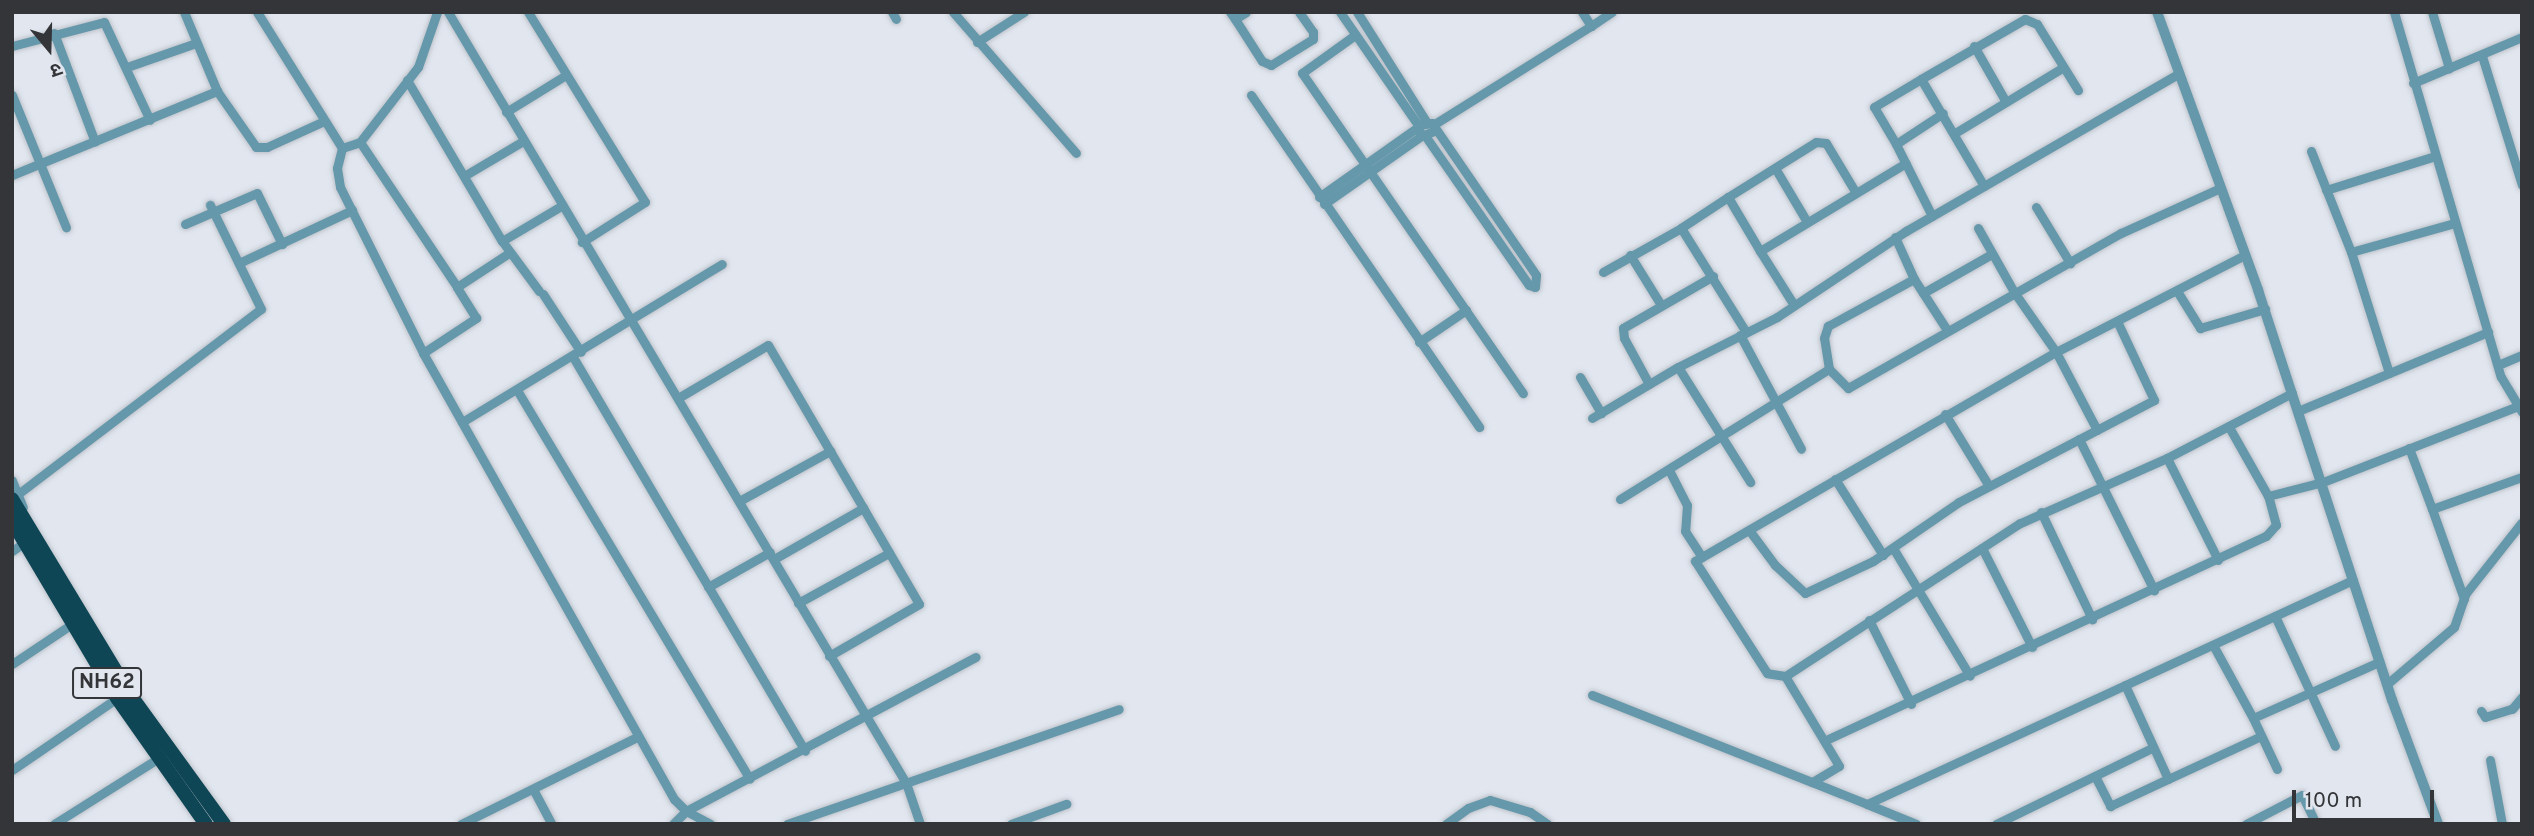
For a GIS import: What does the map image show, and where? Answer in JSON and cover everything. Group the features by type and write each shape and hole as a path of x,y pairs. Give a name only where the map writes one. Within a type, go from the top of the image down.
{"highway":[{"name":"NH62","path":"15,496 23,536 72,625 117,698 206,824"},
{"name":"NH62","path":"12,521 129,693 224,824"}],"street":[{"path":"184,12 217,91 256,147 267,147 324,121"},
{"path":"257,12 342,148 338,178 423,353 637,737 685,811 710,824"},
{"path":"342,148 360,142 426,53 437,12"},
{"path":"448,12 582,242 741,500 798,603 906,783 920,824"},
{"path":"528,12 645,202 582,242"},
{"path":"953,12 1076,153"},
{"path":"977,42 1024,12"},
{"path":"1246,12 1233,16 1262,61 1270,65 1312,39 1313,32 1299,12"},
{"path":"1340,12 1425,129 1510,238 1538,278 1535,287 1529,285 1500,245 1425,129 1357,12"},
{"path":"1582,12 1591,26"},
{"path":"1321,201 1425,129 1612,12"},
{"path":"2157,12 2265,309 2386,684 2438,824"},
{"path":"2268,496 2323,482 2520,409 2498,365 2394,12"},
{"path":"2432,12 2449,68"},
{"path":"1932,216 1874,107 1974,46 2025,19 2032,21 2078,90"},
{"path":"12,46 104,22 150,120"},
{"path":"54,33 95,142"},
{"path":"1355,34 1301,73 1523,393"},
{"path":"2413,83 2522,37"},
{"path":"127,67 196,43"},
{"path":"1974,46 2006,102"},
{"path":"2482,56 2522,185"},
{"path":"1955,133 2062,68"},
{"path":"1592,418 1678,367 1794,305 1895,237 2178,74"},
{"path":"506,112 566,75"},
{"path":"1920,79 1955,133 1984,186"},
{"path":"407,80 509,253 541,292 708,587 805,751"},
{"path":"12,175 217,91"},
{"path":"1251,95 1321,201 1479,427"},
{"path":"13,100 65,227"},
{"path":"1896,144 1943,113"},
{"path":"464,176 523,141"},
{"path":"1603,272 1681,228 1822,141 1856,193"},
{"path":"360,142 476,318 423,353"},
{"path":"2311,151 2351,252 2389,373"},
{"path":"2326,190 2435,156"},
{"path":"1760,251 1906,163"},
{"path":"1775,168 1807,222"},
{"path":"1914,279 1828,326 1824,338 1829,369 1848,388 2121,233 2220,188"},
{"path":"185,224 212,208 257,193 282,244"},
{"path":"1728,197 1794,305"},
{"path":"502,241 561,206"},
{"path":"2036,207 2070,263"},
{"path":"12,481 15,496 261,309 212,208"},
{"path":"239,263 352,210"},
{"path":"2351,252 2455,223"},
{"path":"1681,228 1713,276 1801,449"},
{"path":"1978,228 1990,255 2056,352 2097,430"},
{"path":"1895,237 1914,279 1947,330"},
{"path":"1500,245 1510,238"},
{"path":"457,287 509,253"},
{"path":"1630,255 1661,305"},
{"path":"1923,293 1990,255"},
{"path":"2245,255 2056,352 1695,561 1767,673 1785,676 1918,586 2041,512 2166,458 2292,393"},
{"path":"462,422 722,264"},
{"path":"1649,384 1623,332 1628,323 1713,276"},
{"path":"2177,291 2200,328 2265,309"},
{"path":"1419,342 1466,310"},
{"path":"1749,530 1775,565 1805,593 1883,555 1990,486 2154,400 2117,321"},
{"path":"2298,411 2488,332"},
{"path":"678,398 768,345 919,604 829,656"},
{"path":"2498,365 2522,355"},
{"path":"1678,367 1750,482"},
{"path":"1620,499 1724,438 1829,369"},
{"path":"1580,377 1601,413"},
{"path":"517,390 750,779"},
{"path":"1945,414 1990,486"},
{"path":"1826,740 1911,704 2218,560 2272,531 2275,516 2268,496 2229,427"},
{"path":"2079,439 2104,483 2154,590"},
{"path":"2409,448 2464,599"},
{"path":"741,500 830,451"},
{"path":"2166,458 2218,560"},
{"path":"1669,470 1687,505 1685,531 1702,557"},
{"path":"2432,509 2522,477"},
{"path":"1835,479 1883,555"},
{"path":"708,587 863,508"},
{"path":"2041,512 2092,619"},
{"path":"2386,684 2454,627 2464,599 2522,522"},
{"path":"12,551 23,536"},
{"path":"1893,548 1969,676"},
{"path":"1982,548 2032,647"},
{"path":"798,603 889,553"},
{"path":"1867,804 2353,580"},
{"path":"2276,616 2335,746"},
{"path":"1868,620 1911,704"},
{"path":"12,664 72,625"},
{"path":"2213,645 2277,769"},
{"path":"673,824 685,811 805,751 976,657"},
{"path":"2253,718 2379,662"},
{"path":"1785,676 1826,740 1839,766 1812,782"},
{"path":"2125,685 2168,779"},
{"path":"1592,695 1916,824"},
{"path":"2481,711 2485,717 2512,709 2522,697"},
{"path":"12,770 117,698"},
{"path":"787,824 1119,709"},
{"path":"2095,775 2110,806 2261,736"},
{"path":"461,824 476,820 637,737"},
{"path":"1996,824 2152,748"},
{"path":"54,824 159,758"},
{"path":"2490,760 2502,824"},
{"path":"533,789 552,824"},
{"path":"2246,824 2302,795 2316,824"},
{"path":"1446,824 1468,808 1490,800 1530,812 1547,824"},
{"path":"1011,824 1066,804"}]}
